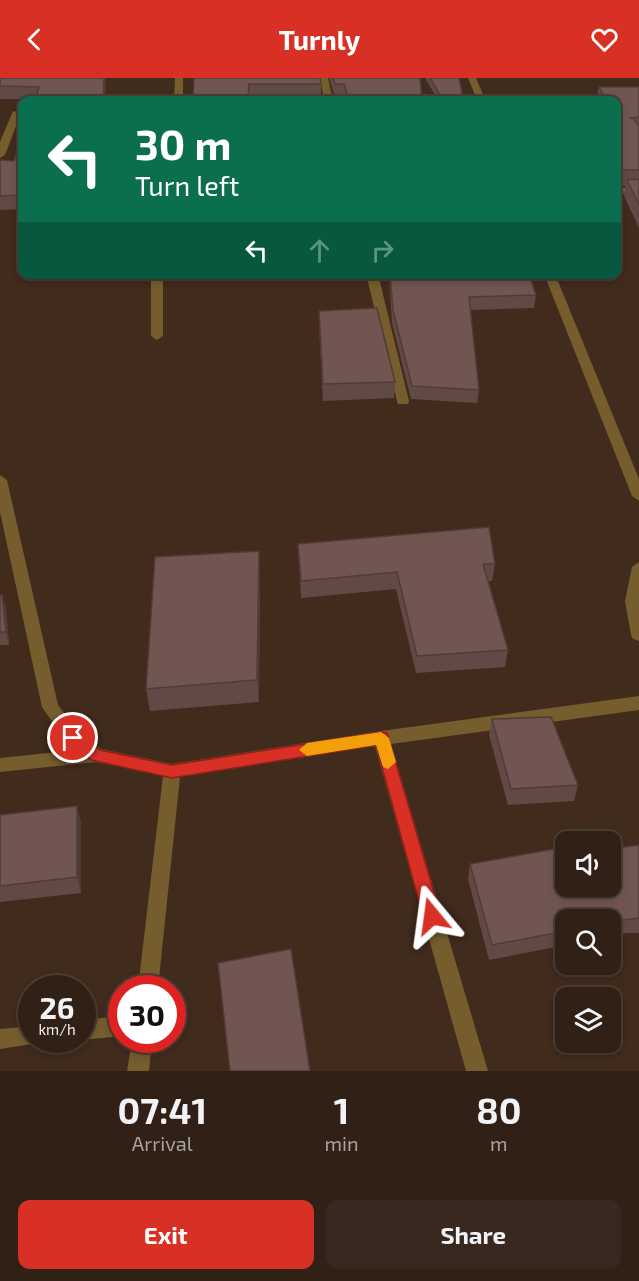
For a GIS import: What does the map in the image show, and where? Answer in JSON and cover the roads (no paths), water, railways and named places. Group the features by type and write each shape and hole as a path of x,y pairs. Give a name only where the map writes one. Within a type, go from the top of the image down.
{"street":[{"path":"178,96 179,78"},
{"path":"324,78 328,96"},
{"path":"472,78 479,96"},
{"path":"621,97 639,97"},
{"path":"0,155 15,113"},
{"path":"621,191 639,190"},
{"path":"157,279 157,336"},
{"path":"373,279 404,401"},
{"path":"551,279 639,496"},
{"path":"0,480 50,707 73,738 96,755"},
{"path":"639,567 633,585 633,620 639,634"},
{"path":"0,765 96,755 172,771 381,738 639,703"},
{"path":"381,738 477,1071"},
{"path":"149,975 172,771"},
{"path":"0,1039 18,1037"},
{"path":"138,1071 140,1053"}]}
